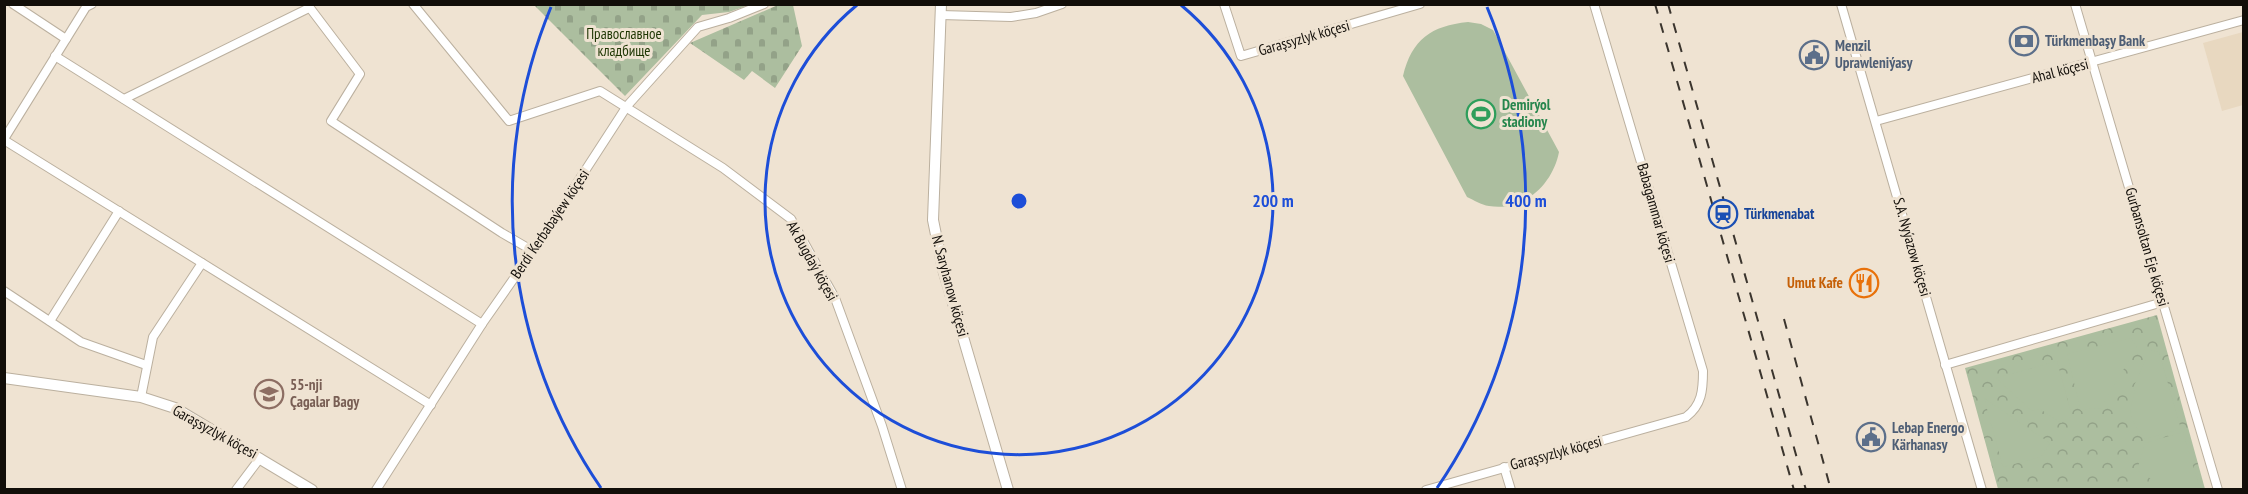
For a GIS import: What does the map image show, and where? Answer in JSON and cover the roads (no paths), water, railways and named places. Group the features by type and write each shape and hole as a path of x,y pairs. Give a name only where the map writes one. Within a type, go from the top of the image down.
{"main road":[{"name":"N. Saryhanow köçesi","path":"941,10 933,220 943,269 1008,489"},
{"name":"Garaşsyzlyk köçesi","path":"4,378 141,397 175,408 312,489"}],"street":[{"path":"13,4 66,39"},
{"name":"Ak Bugdaý köçesi","path":"413,4 509,121 600,91 723,168 791,219 835,298 882,426 902,489"},
{"name":"Berdi Kerbabaýew köçesi","path":"376,489 627,106 698,27 764,4"},
{"path":"941,10 1011,17 1036,13 1062,4"},
{"name":"Garaşsyzlyk köçesi","path":"1224,4 1241,56 1420,4"},
{"name":"Babagammar köçesi","path":"1594,4 1702,371 1703,391 1700,400 1694,411 1686,417"},
{"name":"S.A. Nyýazow köçesi","path":"1841,4 1982,489"},
{"name":"Gurbansoltan Eje köçesi","path":"2075,4 2218,489"},
{"path":"88,5 4,139 430,405"},
{"path":"124,99 308,6 360,74 331,122 533,251"},
{"name":"Ahal köçesi","path":"1876,121 2244,20"},
{"path":"55,56 482,324"},
{"path":"50,321 119,211"},
{"path":"141,397 153,338 202,263"},
{"path":"4,291 81,342 146,365"},
{"path":"1945,365 2163,302"},
{"name":"Garaşsyzlyk köçesi","path":"1426,489 1686,417"},
{"path":"236,489 260,458"},
{"path":"1504,467 1511,489"}],"railway":[{"path":"1655,4 1794,490"},
{"path":"1668,4 1806,490"},
{"path":"1784,319 1831,490"}],"place":[{"name":"Türkmenbaşy Bank","path":"2024,41"},
{"name":"Menzil Uprawleniýasy","path":"1814,55"},
{"name":"Demirýol stadiony","path":"1481,114"},
{"name":"Türkmenabat","path":"1723,214"},
{"name":"Umut Kafe","path":"1864,283"},
{"name":"55-nji Çagalar Bagy","path":"269,394"},
{"name":"Lebap Energo Kärhanasy","path":"1871,437"}],"park label":[{"name":"Православное кладбище","path":"624,42"}]}
